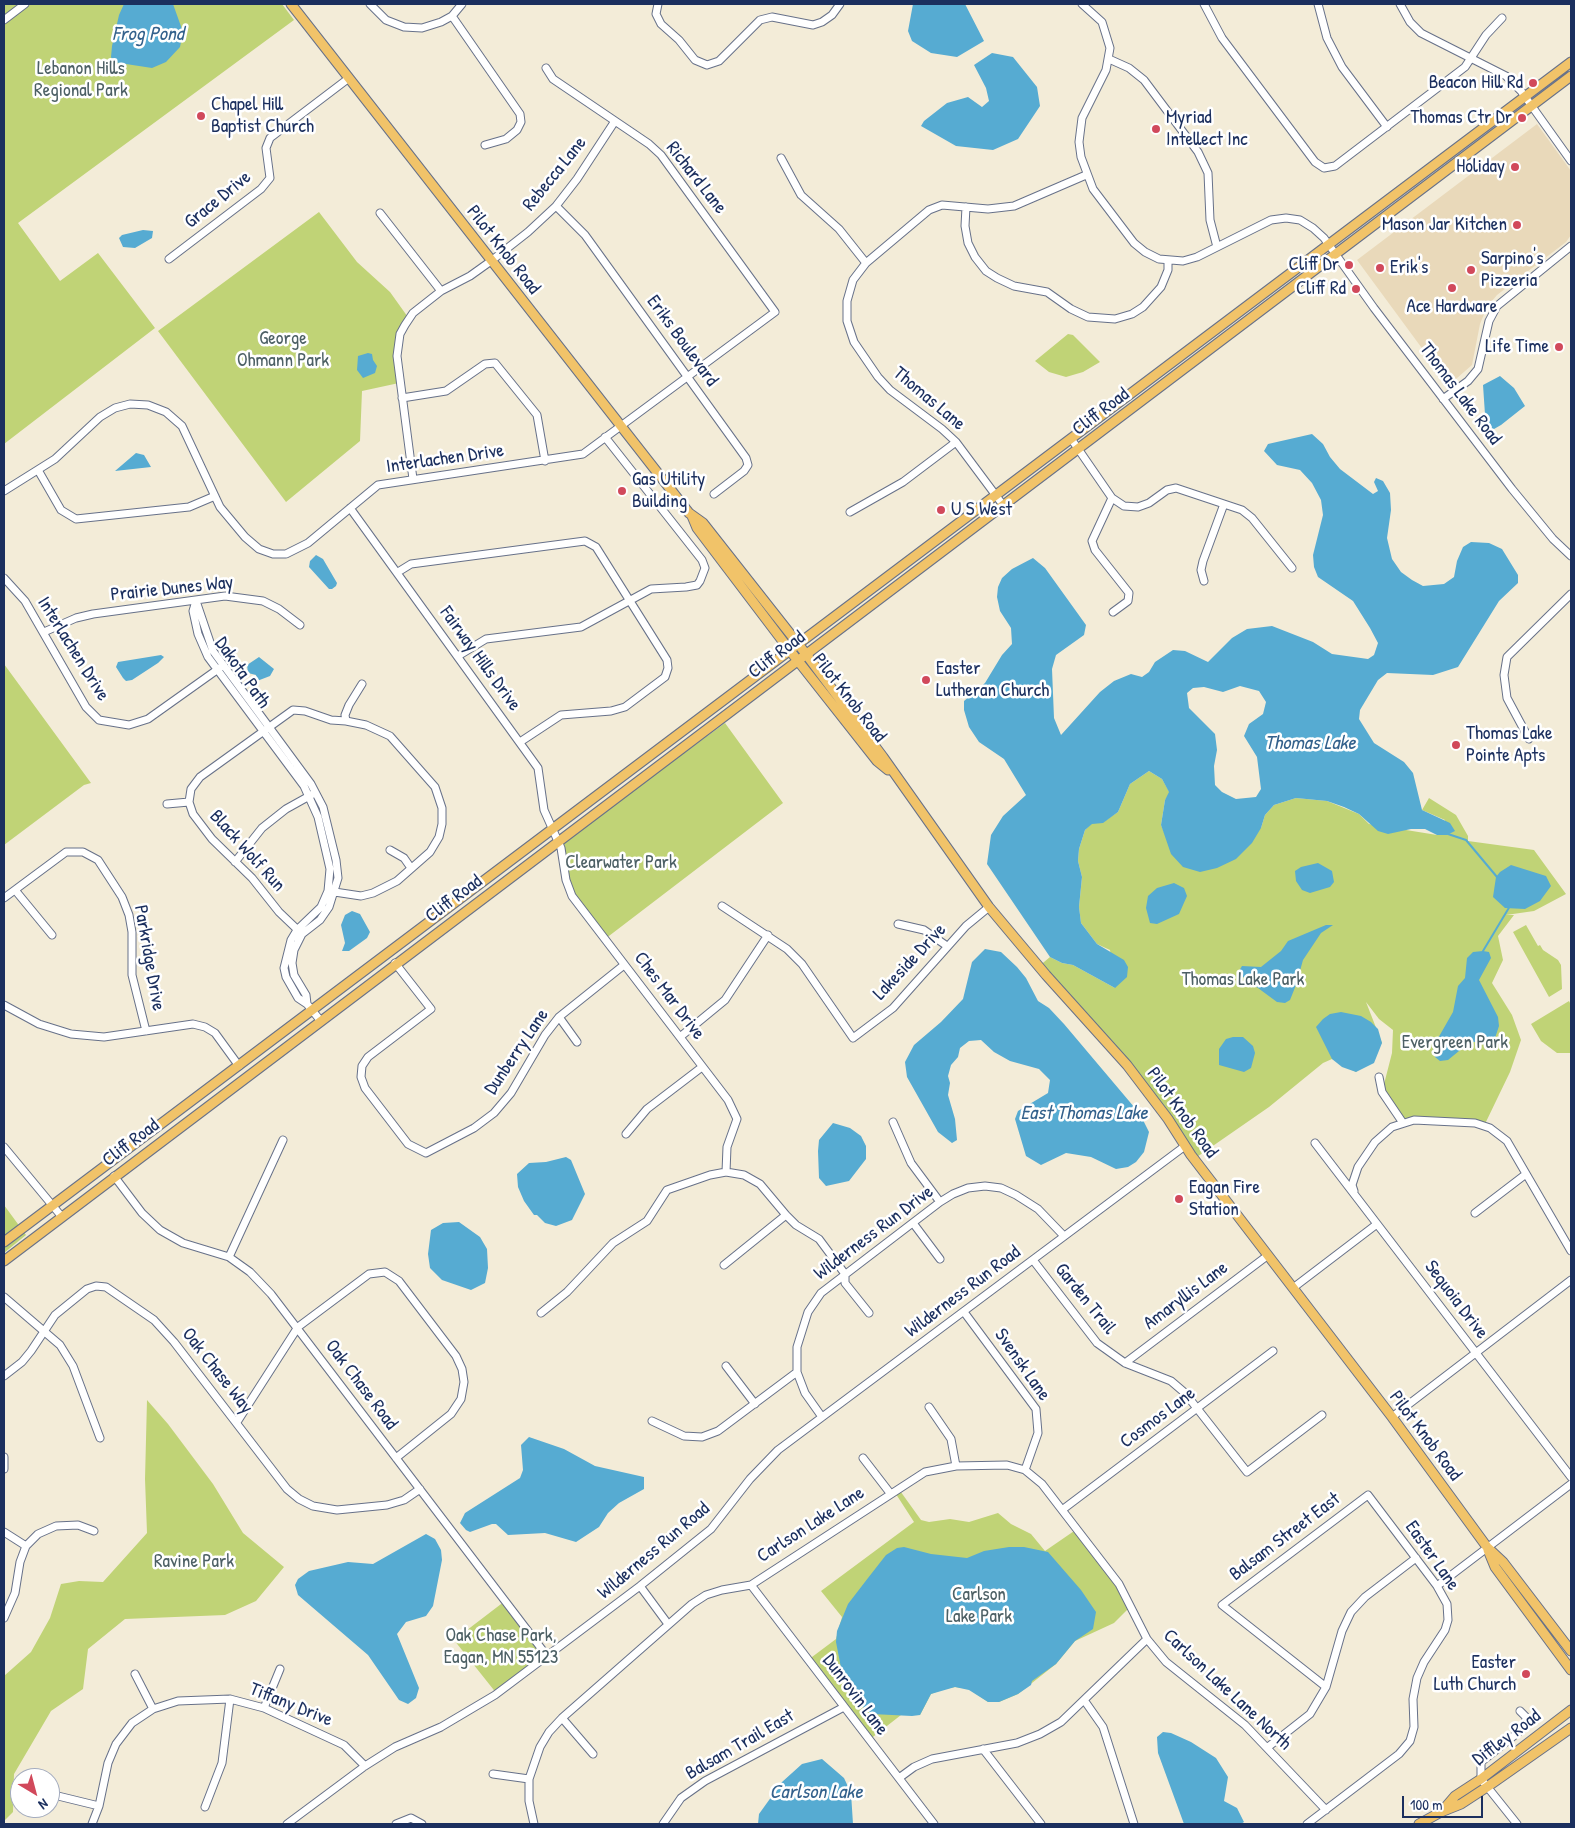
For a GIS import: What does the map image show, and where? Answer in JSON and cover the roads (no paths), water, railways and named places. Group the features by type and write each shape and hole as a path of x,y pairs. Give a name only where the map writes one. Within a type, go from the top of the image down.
{"main road":[{"name":"Pilot Knob Road","path":"291,4 620,426 692,515 703,523 877,761 896,777 989,907 1046,976 1127,1065 1267,1256 1392,1417 1487,1547 1503,1562 1571,1651"},
{"name":"Cliff Road","path":"4,1242 239,1066 309,1007 553,830 795,649 1571,62"},
{"name":"Cliff Road","path":"4,1260 1571,76"},
{"name":"Pilot Knob Road","path":"1487,1547 1495,1567 1571,1670"},
{"name":"Diffley Road","path":"1441,1812 1455,1796 1482,1779 1571,1710"},
{"name":"Diffley Road","path":"1419,1824 1461,1804 1571,1728"}],"street":[{"path":"4,20 26,4"},
{"path":"370,4 386,20 404,27 422,28 452,16 462,4"},
{"path":"658,4 656,14 661,24 679,40 695,60 707,65 719,60 760,20 772,17 813,25 822,22 832,15 840,4"},
{"path":"966,207 965,226 968,243 975,257 986,270 1014,286 1048,292 1071,309 1088,317 1102,319 1119,318 1143,307 1161,287 1168,270 1168,261 1149,255 1134,243 1093,189 1086,175 1080,148 1080,129 1087,106 1106,70 1109,59 1109,43 1104,27 1095,14 1082,4"},
{"path":"1204,4 1222,38 1315,162 1324,168 1335,166 1465,68 1486,35 1502,18"},
{"path":"1318,4 1327,38 1342,67 1387,127"},
{"path":"1400,4 1410,22 1421,33 1506,76 1526,97 1571,160"},
{"path":"452,16 520,114 521,122 517,130 506,139 485,145"},
{"path":"1109,59 1129,68 1144,80 1198,152 1208,173 1210,220 1217,248"},
{"name":"Richard Lane","path":"546,68 553,79 649,144 661,155 775,312"},
{"name":"Grace Drive","path":"169,259 261,190 270,178 266,148 270,138 349,78"},
{"name":"Rebecca Lane","path":"413,478 397,356 400,334 413,313 441,291 470,276 491,261 528,232 556,206 577,179 615,121"},
{"path":"781,158 801,195 839,229 866,262"},
{"name":"Thomas Lane","path":"1004,505 956,442 890,390 854,342 847,321 847,301 853,280 866,262 929,210 942,205 994,209 1014,206 1086,175"},
{"name":"Eriks Boulevard","path":"556,206 585,235 746,458 748,465 744,471 714,494"},
{"path":"380,213 441,291"},
{"name":"Thomas Lake Road","path":"1168,261 1190,260 1271,220 1286,218 1300,220 1307,224 1324,238 1443,399 1553,539 1571,556"},
{"path":"1443,399 1468,381 1478,369 1489,321 1496,306 1571,246"},
{"name":"Interlachen Drive","path":"4,491 55,459 100,417 114,408 130,404 148,405 166,412 182,426 215,496 232,523 259,550 273,554 286,554 297,550 378,485 413,478 545,461 583,454 775,312"},
{"path":"402,398 446,392 485,364 495,363 537,415 545,461"},
{"path":"458,656 486,639 581,627 629,599 651,589 697,584 703,576 705,568 702,560 605,437"},
{"path":"1072,440 1112,498 1124,506 1138,506 1148,503 1167,490 1176,488 1242,510 1252,518 1292,568"},
{"path":"850,512 903,482 956,442"},
{"path":"38,470 61,510 76,519 189,507 215,496"},
{"path":"1112,498 1092,541 1095,550 1129,593 1128,601 1113,612"},
{"path":"1204,581 1200,570 1224,504"},
{"name":"Fairway Hills Drive","path":"350,508 538,768 544,810 558,841"},
{"path":"398,572 410,564 585,541 596,548 667,660 668,668 665,677 625,707 611,711 561,715 520,742"},
{"name":"Interlachen Drive","path":"4,578 25,601 86,707 99,720 129,725 148,719 220,667"},
{"path":"1530,738 1507,698 1504,675 1508,658 1571,594"},
{"name":"Prairie Dunes Way","path":"44,632 76,618 93,614 225,596 263,602 279,609 300,625"},
{"name":"Dakota Path","path":"196,600 201,610 206,636 220,667 322,807 336,860 338,878 332,892 329,907 320,920 300,932 292,962 294,976 306,995 309,1007 320,1020"},
{"path":"346,720 349,705 362,684"},
{"name":"Black Wolf Run","path":"300,932 278,912 262,889 202,827 188,802 191,789 200,777 293,710 331,720 346,720 373,728 390,736 434,787 442,808 442,824 438,838 430,852 397,880 373,893 361,896 332,892"},
{"path":"235,862 262,828 286,809 312,794"},
{"path":"167,804 188,802"},
{"name":"Ches Mar Drive","path":"558,841 572,896 728,1100 737,1119 727,1147 726,1172"},
{"path":"390,850 404,858 412,868"},
{"name":"Parkridge Drive","path":"4,898 66,852 83,852 98,860 122,897 129,915 132,932 132,974 146,1030"},
{"path":"15,890 52,935"},
{"path":"680,1037 725,1000 768,935 722,906"},
{"name":"Lakeside Drive","path":"768,935 787,949 802,964 854,1038 893,1008 966,926 989,907"},
{"path":"898,924 924,930 947,946"},
{"name":"Dunberry Lane","path":"395,963 431,1009 368,1057 362,1066 361,1077 365,1088 408,1144 426,1153 474,1128 494,1113 511,1093 545,1035 559,1017 624,965"},
{"path":"4,1005 39,1024 71,1034 104,1037 193,1024 205,1027 215,1033 239,1066"},
{"path":"559,1017 578,1042"},
{"path":"626,1134 647,1110 702,1067"},
{"path":"1379,1077 1382,1092 1403,1123"},
{"path":"1355,1195 1352,1185 1358,1167 1374,1142 1392,1127 1414,1120 1470,1122 1490,1128 1507,1141 1571,1251"},
{"path":"892,1122 911,1163 940,1202"},
{"path":"229,1257 283,1140"},
{"name":"Sequoia Drive","path":"1316,1143 1571,1477"},
{"name":"Wilderness Run Road","path":"287,1824 365,1766 395,1747 441,1727 471,1711 640,1586 711,1530 768,1458 1185,1146"},
{"path":"4,1147 62,1218"},
{"path":"541,1313 566,1292 613,1243 647,1221 660,1198 667,1190 710,1175 726,1172 744,1175 760,1184 786,1215 819,1239 845,1274 846,1283 869,1313"},
{"path":"1475,1213 1526,1174"},
{"name":"Oak Chase Road","path":"114,1176 142,1213 160,1230 183,1243 229,1257 250,1272 298,1327 547,1656"},
{"name":"Wilderness Run Drive","path":"822,1417 804,1393 797,1372 797,1347 808,1312 821,1293 940,1202 968,1188 985,1186 1001,1188 1016,1194 1038,1209 1064,1236"},
{"path":"724,1265 786,1215"},
{"path":"912,1223 940,1259"},
{"path":"1293,1288 1377,1224"},
{"name":"Amaryllis Lane","path":"1125,1363 1267,1256"},
{"name":"Garden Trail","path":"1033,1260 1097,1343 1125,1363 1171,1382 1186,1393 1247,1472 1322,1415"},
{"path":"237,1422 298,1327 369,1274 385,1272 399,1281 456,1356 462,1369 464,1382 460,1399 451,1414 396,1458"},
{"path":"1392,1417 1571,1280"},
{"name":"Oak Chase Way","path":"4,1376 22,1362 55,1315 87,1289 96,1286 106,1287 154,1320 174,1342 237,1422 287,1489 299,1499 313,1506 338,1510 387,1505 404,1500 420,1489"},
{"path":"4,1297 60,1345 73,1366 100,1438"},
{"name":"Svensk Lane","path":"964,1312 1036,1409 1038,1433 1025,1470"},
{"name":"Cosmos Lane","path":"1062,1510 1272,1351"},
{"path":"726,1366 754,1404"},
{"path":"652,1421 684,1436 702,1437 718,1431 797,1372"},
{"path":"928,1407 951,1439 956,1466"},
{"path":"4,1457 4,1468"},
{"path":"863,1458 890,1493"},
{"name":"Carlson Lake Lane","path":"534,1824 529,1800 529,1779 540,1747 562,1718 692,1604 706,1595 751,1585 925,1472 956,1466 1007,1465 1025,1470 1042,1484 1119,1584 1147,1639"},
{"path":"1437,1586 1571,1484"},
{"name":"Easter Lane","path":"1307,1824 1399,1754 1410,1741 1414,1727 1413,1699 1417,1678 1424,1662 1445,1630 1448,1620 1447,1604 1437,1586 1368,1495"},
{"name":"Balsam Street East","path":"1326,1687 1222,1605 1368,1495"},
{"path":"5,1614 15,1593 20,1562 26,1546 38,1534 56,1526 78,1526 94,1531"},
{"path":"4,1532 26,1546"},
{"path":"1268,1747 1310,1714 1326,1687 1342,1631 1351,1612 1365,1597 1416,1558"},
{"name":"Dunrovin Lane","path":"751,1585 934,1824"},
{"path":"640,1586 668,1624"},
{"path":"899,1778 914,1767 932,1759 1017,1743 1040,1734 1061,1722 1147,1639"},
{"name":"Carlson Lake Lane North","path":"1147,1639 1166,1662 1245,1725 1326,1810"},
{"path":"264,1708 280,1669"},
{"path":"135,1674 153,1709"},
{"path":"205,1807 222,1763 230,1699"},
{"name":"Tiffany Drive","path":"92,1824 99,1806 108,1763 116,1744 132,1723 153,1709 179,1701 230,1699 264,1708 344,1745 365,1766"},
{"path":"1084,1700 1103,1727 1134,1824"},
{"name":"Balsam Trail East","path":"663,1824 682,1798 705,1781 844,1707"},
{"path":"1517,1824 1482,1779 1483,1760 1525,1727 1526,1717 1520,1711"},
{"path":"562,1718 593,1754"},
{"path":"983,1749 1041,1824"},
{"path":"493,1774 529,1779"},
{"path":"60,1796 99,1806"},
{"path":"398,1823 411,1818 422,1824"}],"water":[{"name":"Frog Pond","path":"124,4 173,4 183,32 180,47 166,62 152,68 113,62 111,57 112,46 119,15"},
{"path":"913,4 965,4 984,41 957,57 931,53 912,41 908,31"},
{"path":"992,53 1013,57 1037,87 1040,106 1018,139 993,150 956,146 921,126 924,121 947,103 968,97 982,107 989,101 986,88 974,65"},
{"path":"143,230 153,231 152,238 135,248 123,247 119,238 122,235"},
{"path":"368,353 372,354 377,366 375,373 363,378 357,370 358,356"},
{"path":"1500,376 1514,388 1525,406 1501,425 1494,429 1486,429 1483,385"},
{"name":"Thomas Lake","path":"1312,434 1323,444 1330,457 1340,469 1373,494 1378,491 1374,482 1376,478 1383,481 1390,493 1391,510 1387,538 1392,559 1401,572 1423,586 1444,584 1454,577 1457,561 1463,547 1471,542 1489,543 1502,549 1518,575 1518,583 1499,601 1458,667 1433,675 1387,673 1378,680 1360,710 1359,719 1374,743 1404,762 1413,773 1422,810 1450,823 1455,831 1447,835 1437,835 1425,829 1411,829 1388,834 1378,831 1359,814 1344,807 1327,801 1296,798 1274,805 1265,815 1261,828 1252,843 1236,859 1217,868 1200,872 1183,867 1171,854 1161,825 1165,800 1169,792 1162,779 1149,771 1130,784 1118,812 1103,823 1092,824 1085,830 1079,849 1078,861 1082,877 1079,907 1081,923 1097,944 1124,960 1128,967 1127,977 1115,988 1073,965 1062,963 1050,957 987,864 991,835 1003,816 1026,795 1004,759 979,742 969,727 964,710 964,701 985,683 1002,655 1012,644 1011,628 1000,611 997,597 998,587 1002,578 1012,569 1033,558 1045,568 1086,625 1084,635 1056,655 1052,669 1054,718 1061,735 1100,692 1114,681 1131,674 1142,677 1149,672 1155,662 1173,650 1185,651 1208,662 1232,638 1247,629 1272,626 1313,642 1332,654 1368,659 1374,655 1378,643 1353,601 1318,577 1314,567 1313,555 1323,515 1321,500 1312,483 1300,470 1277,465 1264,451 1268,444","holes":["1240,686 1259,691 1266,702 1263,714 1249,724 1244,736 1257,757 1261,789 1256,797 1236,799 1222,792 1215,785 1214,766 1217,750 1215,734 1189,708 1187,693 1193,688 1204,687 1223,692"]},
{"path":"136,453 144,455 151,467 115,471"},
{"path":"316,555 323,559 337,583 332,589 329,589 309,567 310,561"},
{"path":"161,655 164,657 158,663 132,680 126,681 116,667 118,662"},
{"path":"259,657 274,669 270,676 257,681 256,675 248,673 247,665"},
{"path":"1318,863 1332,871 1334,882 1330,887 1310,893 1302,890 1296,881 1295,871 1301,867"},
{"path":"1511,865 1546,876 1551,886 1540,901 1525,909 1505,908 1493,897 1496,877"},
{"path":"1174,883 1184,888 1187,896 1179,914 1157,924 1150,923 1146,908 1148,896 1157,888"},
{"path":"352,911 360,914 370,932 367,938 349,951 342,951 345,943 341,925 345,915"},
{"path":"1326,925 1333,925 1321,933 1303,960 1290,1000 1285,1003 1277,1002 1243,977 1239,971 1242,966 1261,967 1281,951 1288,941"},
{"name":"East Thomas Lake","path":"985,949 1001,952 1017,967 1026,978 1038,1001 1049,1008 1064,1024 1140,1114 1149,1132 1144,1152 1136,1162 1128,1167 1116,1169 1091,1157 1066,1153 1041,1165 1026,1156 1015,1119 1018,1111 1048,1093 1050,1080 1039,1069 1010,1061 994,1052 981,1040 969,1041 960,1048 958,1057 951,1065 948,1076 950,1083 948,1095 955,1119 957,1140 952,1143 938,1132 907,1077 905,1062 914,1045 941,1022 963,999 972,962"},
{"path":"1473,952 1489,952 1491,958 1479,980 1498,1017 1499,1026 1493,1044 1488,1048 1481,1042 1470,1042 1448,1060 1440,1061 1435,1057 1433,1047 1453,1012 1458,986 1465,978 1467,958"},
{"path":"1341,1012 1361,1016 1371,1022 1378,1029 1382,1043 1374,1063 1356,1072 1342,1067 1332,1059 1316,1027 1330,1014"},
{"path":"1243,1037 1253,1046 1255,1053 1251,1068 1244,1072 1219,1065 1219,1049 1226,1039"},
{"path":"833,1123 850,1128 861,1136 866,1146 866,1159 849,1181 826,1186 819,1178 819,1140"},
{"path":"566,1157 571,1160 585,1194 572,1220 556,1226 545,1223 537,1215 534,1215 524,1201 518,1187 517,1174 529,1163 546,1162"},
{"path":"459,1222 480,1237 487,1249 488,1268 485,1283 471,1290 442,1280 430,1268 428,1254 431,1230 443,1223"},
{"path":"529,1437 564,1449 595,1466 644,1477 644,1489 619,1503 608,1513 599,1527 576,1542 545,1533 508,1535 496,1524 470,1532 466,1530 460,1523 465,1513 520,1478 523,1470 521,1445"},
{"path":"426,1534 435,1539 441,1550 442,1560 433,1606 426,1616 406,1622 397,1634 419,1688 416,1698 408,1704 399,1700 368,1655 298,1595 295,1585 298,1579 309,1571 348,1562 373,1564"},
{"name":"Carlson Lake Park","path":"904,1547 931,1554 967,1558 984,1551 1009,1547 1024,1547 1048,1552 1081,1590 1096,1612 1093,1629 1075,1641 1056,1664 1032,1681 1031,1685 1018,1694 999,1702 988,1702 969,1690 955,1687 931,1694 920,1715 872,1714 865,1710 842,1673 836,1642 837,1631 848,1604 886,1555 897,1548"},
{"path":"1163,1732 1171,1733 1191,1742 1216,1758 1228,1777 1224,1801 1237,1808 1244,1822 1241,1824 1184,1824 1158,1753 1157,1737"},
{"name":"Carlson Lake","path":"822,1759 844,1778 851,1793 853,1824 758,1824 759,1814 782,1782 802,1764"}],"waterway":[{"path":"1448,834 1466,840 1497,877"},
{"path":"1483,951 1510,906"}],"place":[{"name":"Beacon Hill Rd","path":"1533,83"},
{"name":"Chapel Hill Baptist Church","path":"201,116"},
{"name":"Thomas Ctr Dr","path":"1522,118"},
{"name":"Myriad Intellect Inc","path":"1156,129"},
{"name":"Holiday","path":"1515,167"},
{"name":"Mason Jar Kitchen","path":"1517,225"},
{"name":"Cliff Dr","path":"1349,265"},
{"name":"Erik's","path":"1380,268"},
{"name":"Sarpino's Pizzeria","path":"1471,270"},
{"name":"Ace Hardware","path":"1452,288"},
{"name":"Cliff Rd","path":"1356,289"},
{"name":"Life Time","path":"1559,347"},
{"name":"Gas Utility Building","path":"622,491"},
{"name":"U S West","path":"941,510"},
{"name":"Easter Lutheran Church","path":"926,680"},
{"name":"Thomas Lake Pointe Apts","path":"1456,745"},
{"name":"Eagan Fire Station","path":"1179,1199"},
{"name":"Easter Luth Church","path":"1526,1674"}],"park label":[{"name":"Lebanon Hills Regional Park","path":"81,80"},
{"name":"George Ohmann Park","path":"283,350"},
{"name":"Clearwater Park","path":"621,863"},
{"name":"Thomas Lake Park","path":"1243,980"},
{"name":"Evergreen Park","path":"1455,1043"},
{"name":"Ravine Park","path":"194,1562"},
{"name":"Oak Chase Park, Eagan, MN 55123","path":"501,1647"}]}
